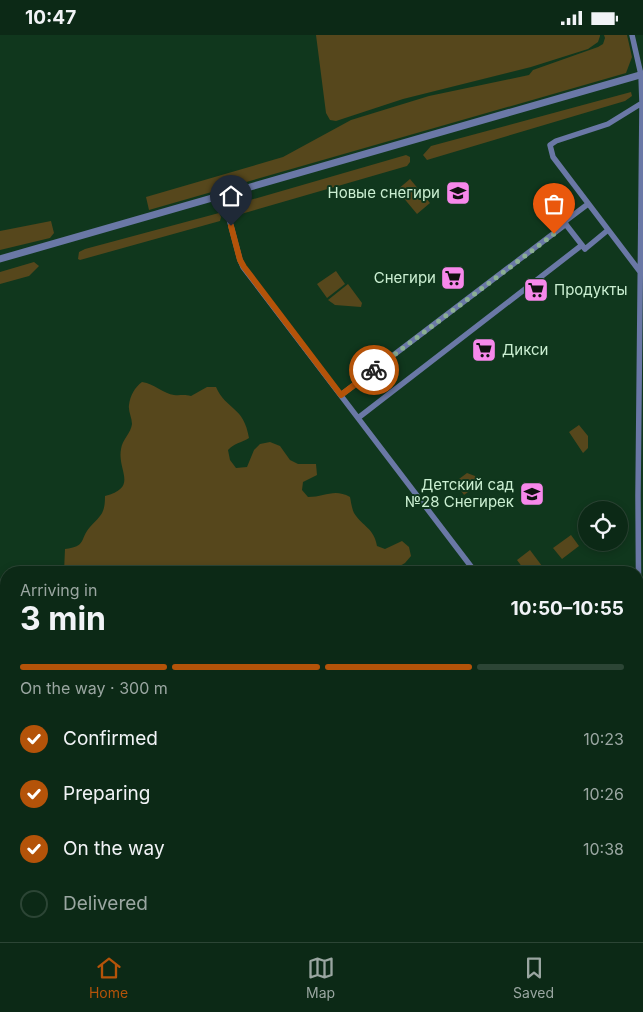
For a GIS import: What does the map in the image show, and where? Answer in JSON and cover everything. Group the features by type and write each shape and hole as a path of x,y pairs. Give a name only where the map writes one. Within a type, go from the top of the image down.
{"street":[{"path":"632,35 642,75 638,566"},
{"path":"0,259 642,75"},
{"path":"641,273 553,157 550,145 556,141 608,124 642,103"},
{"path":"223,196 234,239 244,267 471,566"},
{"path":"341,395 588,204"},
{"path":"565,223 584,247"},
{"path":"358,418 584,247 608,231"}],"shaded area":[{"path":"316,35 600,36 598,42 588,49 531,67 403,99 336,121 330,120 326,113"},
{"path":"604,35 627,35 632,57 626,73 149,210 146,197 283,157 351,120 429,96 529,75 533,70 598,47 603,44"},
{"path":"631,92 632,96 625,101 427,160 423,155 431,146"},
{"path":"406,155 410,157 410,162 407,166 241,214 236,215 234,211 240,203"},
{"path":"410,179 430,203 417,214 397,190"},
{"path":"219,213 220,221 78,259 79,252 85,249"},
{"path":"51,221 54,233 50,238 0,250 0,231"},
{"path":"34,262 39,266 29,276 0,284 0,272"},
{"path":"336,271 345,284 327,298 317,284"},
{"path":"348,284 362,303 361,307 335,305 328,300"},
{"path":"142,382 170,394 191,396 207,387 216,387 225,400 239,414 247,428 249,438 235,444 228,450 230,460 236,468 247,467 254,450 260,444 270,442 280,446 290,460 298,464 316,464 317,475 303,482 302,490 308,497 339,493 350,497 354,513 371,531 377,546 385,549 402,541 409,547 411,556 400,566 64,566 65,549 77,546 82,542 90,527 102,514 105,496 121,488 124,483 121,449 132,424 129,407 130,398"},
{"path":"579,425 588,436 588,448 583,453 569,432"},
{"path":"467,473 475,476 480,483 464,495 455,482"},
{"path":"571,535 578,545 578,547 562,559 553,548"},
{"path":"530,550 542,566 522,566 517,560"}],"way so far":[{"path":"374,370 554,234"}],"place":[{"name":"Новые снегири","path":"458,193"},
{"name":"Снегири","path":"453,278"},
{"name":"Продукты","path":"536,290"},
{"name":"Дикси","path":"484,350"},
{"name":"Детский сад №28 Снегирек","path":"532,494"}],"route":[{"path":"231,226 240,260 244,267 341,395 374,370"}]}
